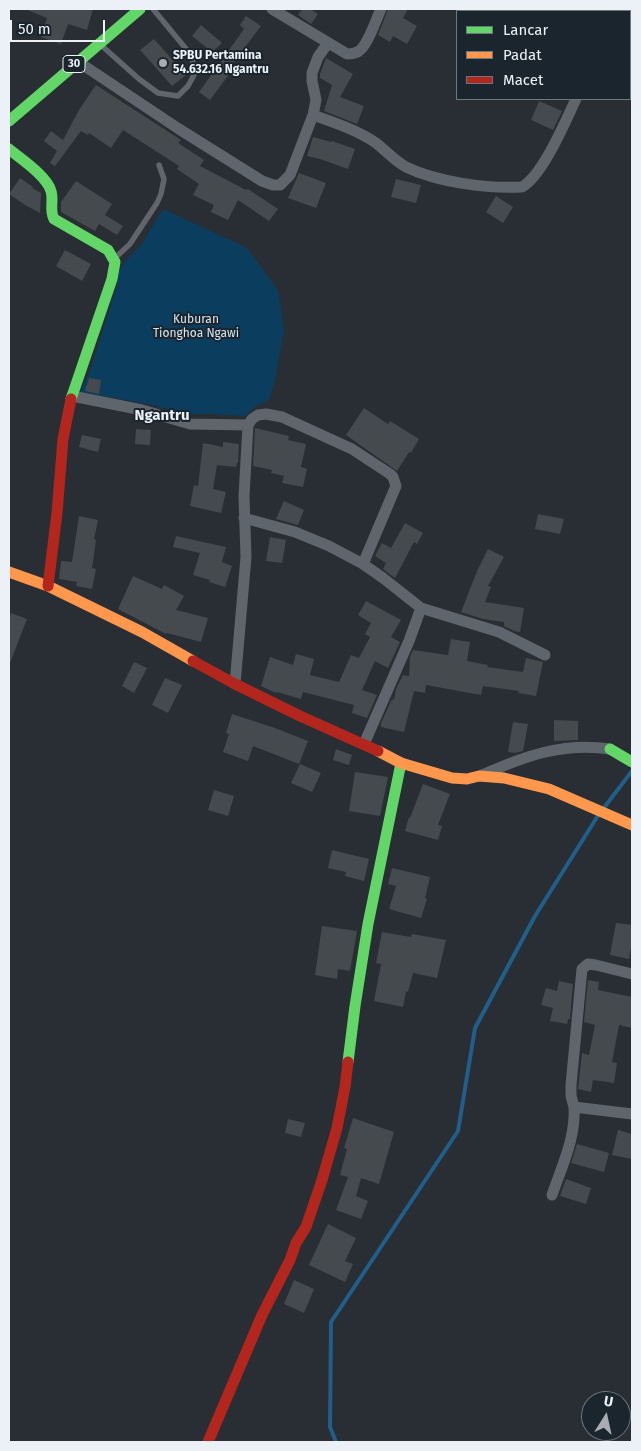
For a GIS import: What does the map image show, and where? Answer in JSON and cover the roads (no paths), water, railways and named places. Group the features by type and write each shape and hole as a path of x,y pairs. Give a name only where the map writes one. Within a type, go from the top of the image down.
{"main road":[{"name":"30","path":"9,121 140,9"},
{"path":"9,149 45,180 52,196 51,208 54,219 108,250 114,259 112,279 72,396 64,440 48,586"},
{"path":"9,572 48,586 142,632 235,684 401,763 452,778 468,779 479,776 504,778 549,789 632,825"},
{"path":"610,749 632,762"},
{"path":"208,1442 262,1315 306,1226 338,1128 368,924 401,763"}],"street":[{"path":"272,9 347,54 360,51 381,9"},
{"path":"78,61 179,129 262,181 273,185 280,185 290,175 313,115 316,100 312,73 318,57 328,43"},
{"path":"313,115 347,127 375,143 404,166 422,173 470,185 522,187 528,184 544,163 576,100"},
{"path":"72,396 142,410 190,424 248,425"},
{"path":"235,684 246,557 244,479 248,425 252,418 266,414 282,417 352,449 393,477 396,486 363,564"},
{"path":"244,518 295,532 329,546 363,564 384,578 421,608 499,632 545,655"},
{"path":"364,744 409,641 421,608"},
{"path":"479,776 517,760 551,750 592,746 610,749"},
{"path":"552,1195 574,1127 571,1075 582,969 588,964 632,974"},
{"path":"574,1107 632,1114"}],"lane":[{"path":"99,44 158,93 178,96 188,86 194,75 192,56 153,9"},
{"path":"114,259 130,244 157,203 164,178 159,165"}],"waterway":[{"path":"603,809 632,771"},
{"path":"336,1442 330,1427 331,1322 458,1131 475,1028 535,916 599,814"}],"place":[{"name":"SPBU Pertamina 54.632.16 Ngantru","path":"163,63"}],"district":[{"name":"Ngantru","path":"162,416"}],"park label":[{"name":"Kuburan Tionghoa Ngawi","path":"196,327"}]}
